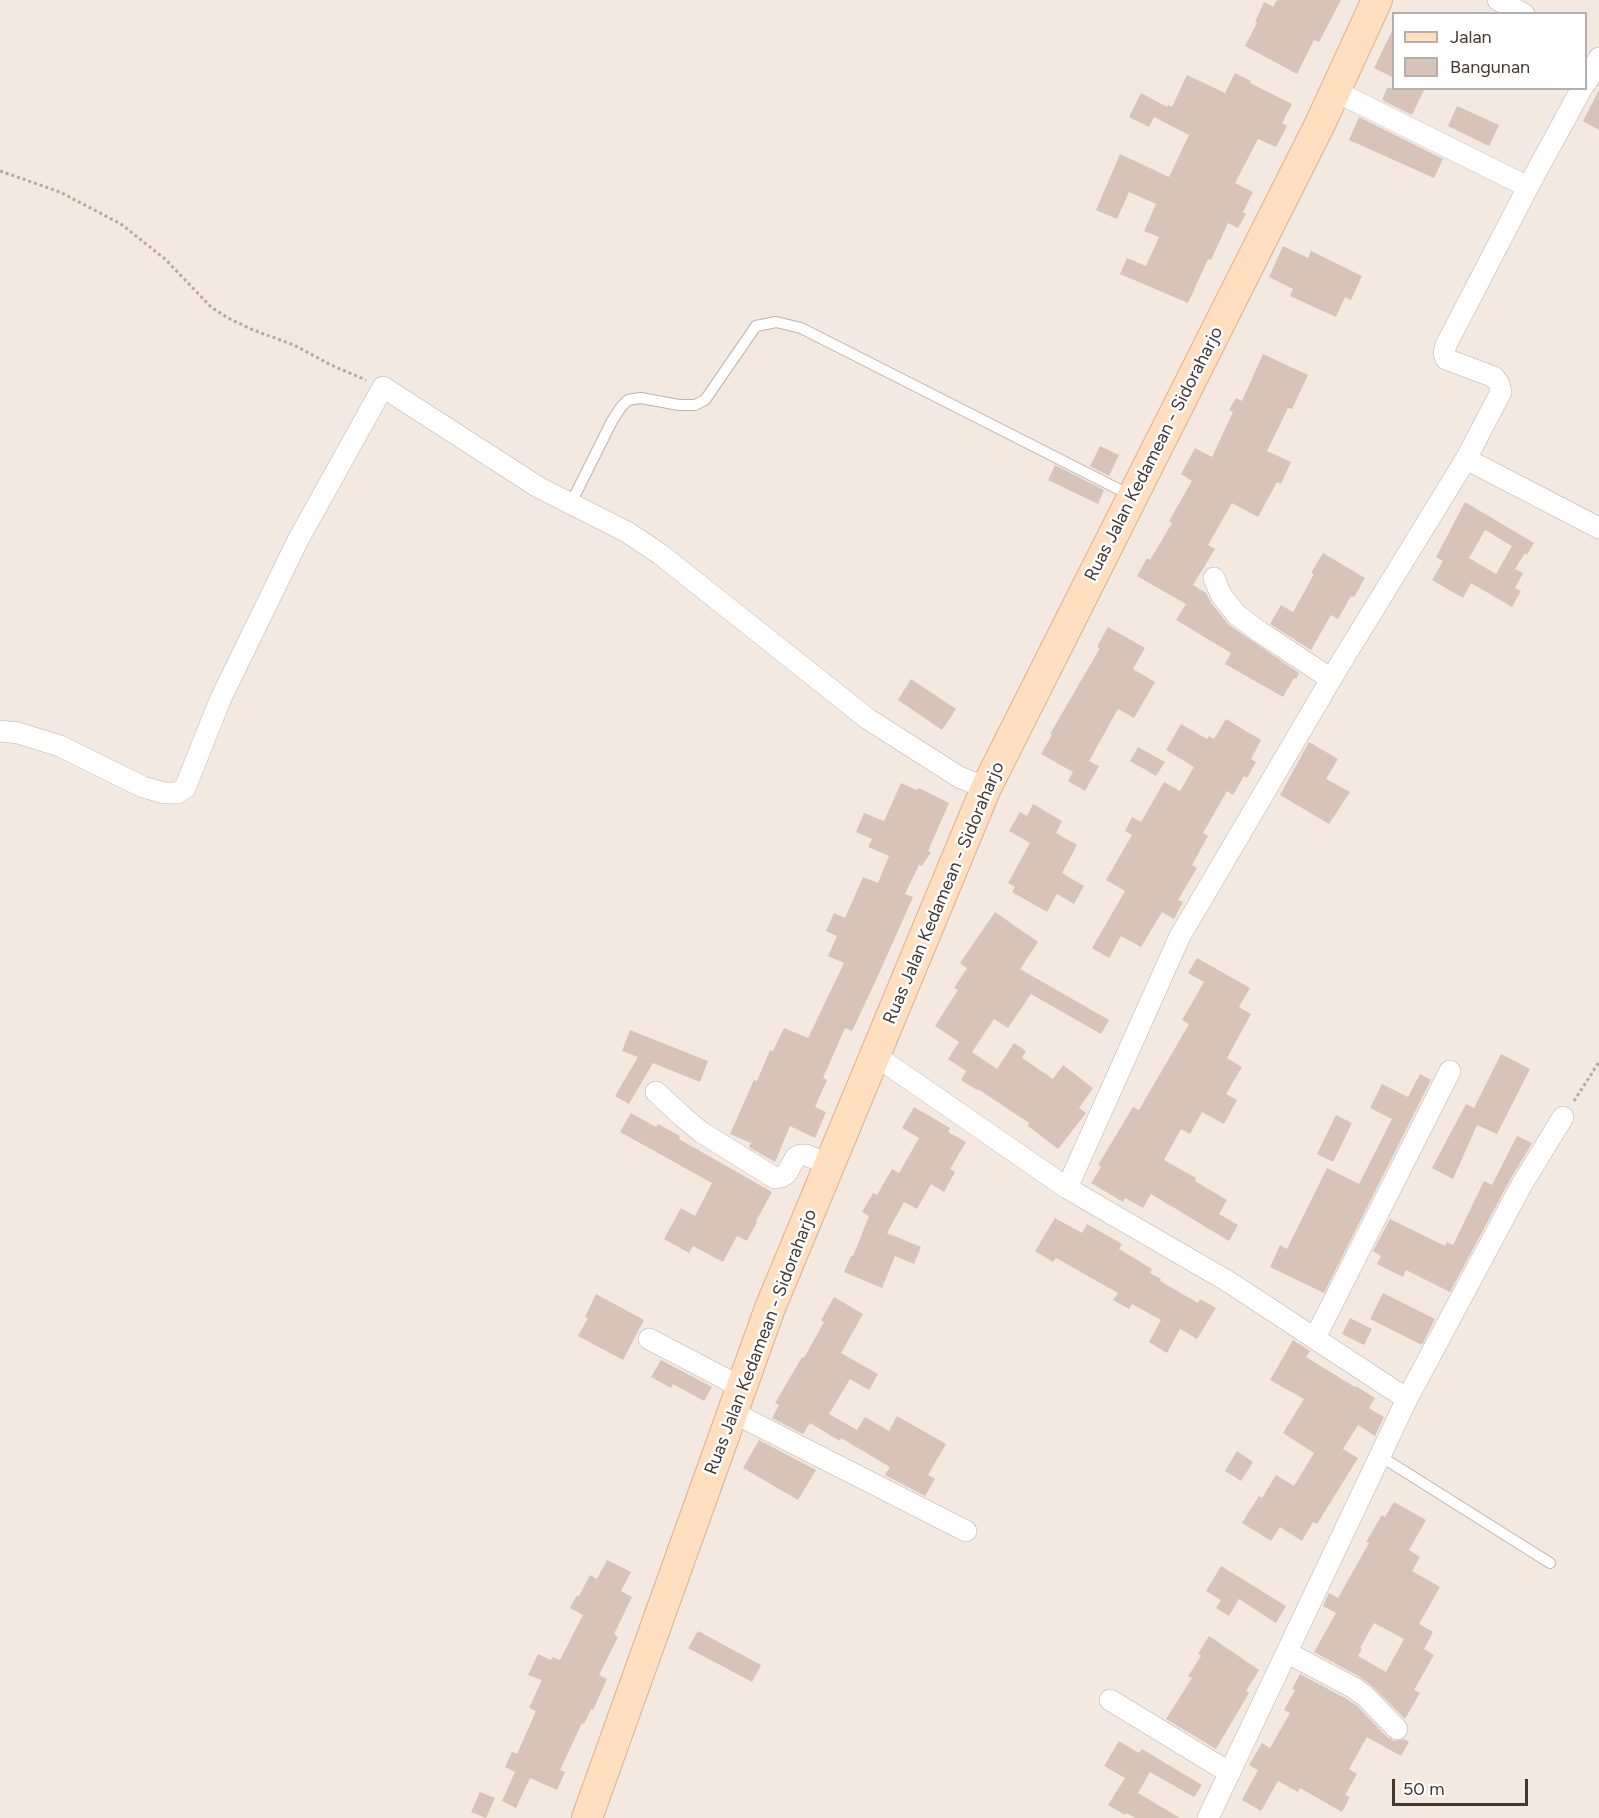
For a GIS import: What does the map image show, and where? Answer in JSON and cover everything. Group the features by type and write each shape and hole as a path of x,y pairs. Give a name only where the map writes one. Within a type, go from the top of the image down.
{"main road":[{"name":"Ruas Jalan Kedamean - Sidoraharjo","path":"587,1818 770,1308 986,788 1320,124 1377,0"}],"street":[{"path":"1498,0 1520,12"},
{"path":"1587,47 1595,66"},
{"path":"1067,1188 1180,936 1331,679 1466,459 1501,392 1494,376 1446,359 1444,353 1446,345 1581,90"},
{"path":"1335,91 1528,187"},
{"path":"0,731 18,733 60,746 143,787 164,793 177,793 185,788 220,699 293,550 383,387 538,487 627,532 660,554 868,719 959,777 986,788"},
{"path":"1466,459 1599,528"},
{"path":"1214,578 1221,596 1237,615 1331,679"},
{"path":"876,1056 1067,1188 1229,1282 1407,1399"},
{"path":"1315,1338 1450,1071"},
{"path":"656,1092 701,1132 775,1178 786,1174 796,1157 801,1155 830,1165"},
{"path":"1208,1818 1407,1399 1521,1186 1563,1117"},
{"path":"649,1339 737,1399 966,1531"},
{"path":"1288,1653 1346,1683 1365,1696 1397,1729"},
{"path":"1110,1700 1230,1773"}],"lane":[{"path":"571,503 612,421 628,400 641,398 679,405 695,405 705,400 756,326 776,322 801,328 1132,496"},
{"path":"1380,1456 1550,1563"}],"path":[{"path":"0,171 60,192 121,224 165,259 211,307 228,318 294,345 331,365 383,387"},
{"path":"1563,1117 1599,1062"}],"building":[{"path":"1277,0 1341,0 1319,42 1314,40 1297,74 1245,46 1257,23 1255,22 1264,2 1273,7"},
{"path":"1392,31 1392,77 1374,68"},
{"path":"1235,73 1292,104 1282,123 1287,126 1276,147 1258,139 1235,183 1253,192 1243,212 1246,214 1238,228 1228,223 1188,303 1120,274 1127,258 1146,266 1159,237 1144,231 1156,204 1129,192 1117,219 1096,210 1120,154 1169,177 1189,135 1154,117 1149,127 1129,117 1141,93 1167,107 1168,105 1172,107 1187,75 1225,93"},
{"path":"1387,88 1424,90 1412,115 1382,100"},
{"path":"1599,90 1599,130 1583,121"},
{"path":"1457,106 1499,125 1489,146 1448,126"},
{"path":"1359,117 1443,159 1434,178 1349,140"},
{"path":"1283,246 1308,258 1311,251 1362,276 1351,300 1345,297 1336,317 1290,296 1293,289 1269,277"},
{"path":"1263,354 1308,375 1292,409 1288,408 1267,451 1291,462 1281,484 1277,482 1258,517 1232,503 1208,545 1215,549 1193,585 1206,593 1229,625 1299,673 1283,697 1225,664 1231,653 1176,620 1186,604 1137,576 1147,558 1150,560 1172,523 1169,521 1192,481 1181,474 1195,448 1212,457 1233,412 1229,410 1236,398 1242,401"},
{"path":"1100,446 1119,455 1109,476 1090,466"},
{"path":"1055,465 1104,490 1098,504 1048,480"},
{"path":"1465,502 1534,543 1515,569 1523,573 1515,588 1521,591 1512,607 1471,583 1463,598 1432,580 1443,561 1436,557","holes":["1485,530 1512,546 1496,574 1469,558"]},
{"path":"1323,553 1365,578 1338,619 1331,615 1311,650 1270,624 1281,605 1293,612"},
{"path":"1108,627 1145,648 1133,669 1155,682 1134,718 1118,709 1089,761 1099,766 1085,791 1068,781 1073,772 1041,754 1052,735 1050,734 1100,648 1097,647"},
{"path":"911,679 956,709 942,730 898,700"},
{"path":"1226,719 1261,740 1251,759 1256,762 1247,778 1244,776 1233,795 1227,791 1203,833 1208,836 1192,865 1197,868 1178,900 1183,902 1174,919 1162,912 1141,947 1121,936 1109,958 1092,948 1125,891 1106,880 1132,835 1125,831 1132,817 1141,822 1164,782 1180,791 1194,767 1166,750 1181,724 1207,739 1209,736 1214,739"},
{"path":"1309,742 1338,759 1326,779 1350,792 1329,824 1280,795"},
{"path":"1138,747 1165,762 1156,776 1130,761"},
{"path":"901,783 917,790 919,788 949,803 928,851 931,852 922,866 919,865 905,894 913,897 877,978 852,1031 845,1028 823,1078 827,1080 815,1107 826,1112 815,1138 790,1126 775,1162 749,1147 751,1143 730,1134 754,1080 757,1081 770,1050 773,1051 784,1028 808,1038 844,963 828,956 837,936 826,931 834,913 845,918 863,877 878,883 889,856 868,847 872,839 856,832 864,813 884,821"},
{"path":"1033,804 1062,821 1056,833 1077,845 1062,873 1084,886 1074,904 1057,894 1047,912 1012,892 1015,887 1008,883 1030,843 1009,831 1020,812 1027,816"},
{"path":"995,912 1038,942 1020,969 1109,1020 1101,1034 1031,994 1008,1028 994,1019 972,1052 997,1069 1014,1043 1026,1051 1022,1058 1053,1079 1063,1065 1093,1088 1079,1108 1086,1113 1058,1149 1028,1126 1029,1123 961,1080 966,1071 948,1059 959,1042 935,1026 958,990 954,988 967,968 960,963"},
{"path":"1197,958 1250,988 1239,1007 1251,1014 1227,1058 1242,1067 1226,1094 1237,1100 1224,1124 1202,1112 1190,1134 1181,1129 1164,1160 1196,1178 1195,1181 1227,1200 1219,1214 1238,1225 1229,1241 1151,1194 1143,1208 1125,1198 1123,1202 1091,1183 1101,1167 1098,1165 1133,1107 1139,1110 1189,1024 1182,1020 1204,982 1188,973"},
{"path":"630,1030 708,1061 700,1082 653,1063 629,1104 615,1096 638,1057 622,1051"},
{"path":"1501,1054 1530,1069 1497,1134 1477,1125 1453,1179 1432,1168 1466,1104 1474,1108"},
{"path":"1420,1074 1431,1080 1324,1293 1270,1267 1280,1245 1287,1249 1327,1168 1359,1184 1392,1119 1370,1108 1382,1084 1408,1097"},
{"path":"914,1107 950,1128 948,1132 966,1142 950,1169 955,1172 944,1192 931,1184 917,1209 904,1202 887,1233 921,1247 914,1264 895,1256 882,1288 844,1272 869,1216 862,1212 873,1193 877,1195 892,1169 899,1173 919,1138 902,1128"},
{"path":"631,1113 656,1127 658,1124 680,1136 679,1139 772,1192 747,1241 737,1236 723,1262 693,1246 689,1253 664,1239 681,1208 695,1216 712,1183 620,1132"},
{"path":"1336,1115 1352,1123 1333,1162 1317,1154"},
{"path":"1517,1136 1532,1143 1450,1292 1406,1270 1403,1277 1377,1264 1381,1256 1373,1251 1390,1219 1445,1246 1447,1242 1453,1245 1484,1181 1492,1185"},
{"path":"1055,1218 1082,1233 1087,1224 1122,1244 1119,1249 1152,1269 1150,1273 1161,1279 1160,1281 1198,1303 1200,1299 1216,1308 1197,1339 1180,1329 1167,1353 1149,1342 1161,1320 1132,1304 1129,1309 1113,1300 1118,1293 1056,1258 1053,1262 1035,1251"},
{"path":"1383,1293 1435,1319 1422,1345 1370,1319"},
{"path":"596,1294 644,1320 623,1360 578,1336 588,1318 585,1317"},
{"path":"834,1297 863,1314 841,1353 878,1374 869,1390 850,1379 829,1414 857,1430 865,1417 889,1431 897,1416 946,1444 928,1475 935,1479 925,1496 885,1475 890,1467 841,1438 840,1441 810,1423 803,1434 772,1418 779,1405 775,1403 802,1357 804,1358 824,1322 821,1320"},
{"path":"1350,1318 1372,1329 1364,1345 1342,1334"},
{"path":"1293,1340 1310,1351 1306,1357 1375,1398 1369,1408 1384,1417 1375,1436 1358,1425 1343,1449 1358,1458 1317,1524 1313,1522 1302,1541 1280,1527 1271,1541 1242,1523 1259,1496 1262,1498 1276,1475 1294,1486 1314,1453 1283,1433 1304,1399 1270,1380"},
{"path":"661,1360 712,1387 704,1401 673,1384 671,1388 651,1377"},
{"path":"759,1440 816,1470 798,1500 743,1468"},
{"path":"1237,1451 1253,1462 1241,1481 1225,1471"},
{"path":"1394,1502 1426,1520 1409,1550 1420,1557 1412,1571 1440,1587 1419,1624 1433,1632 1424,1649 1434,1655 1414,1690 1420,1693 1405,1719 1360,1677 1314,1652 1336,1613 1323,1606 1329,1593 1338,1598 1369,1543 1366,1542 1382,1515 1385,1517","holes":["1374,1623 1404,1639 1386,1672 1358,1656"]},
{"path":"607,1560 631,1572 621,1591 632,1597 614,1634 618,1637 599,1675 607,1679 593,1710 591,1709 584,1724 582,1723 560,1770 565,1772 557,1790 530,1778 516,1808 502,1801 515,1772 505,1767 512,1752 517,1754 536,1711 529,1708 542,1680 528,1675 538,1654 551,1660 552,1657 560,1660 583,1615 570,1608 590,1575 597,1579"},
{"path":"1221,1566 1286,1606 1276,1623 1239,1599 1229,1616 1216,1608 1221,1600 1206,1591"},
{"path":"698,1631 761,1665 752,1682 688,1648"},
{"path":"1209,1636 1259,1670 1246,1691 1249,1693 1216,1749 1166,1719 1192,1678 1188,1676 1201,1656 1198,1654"},
{"path":"1300,1674 1357,1706 1388,1738 1394,1741 1404,1739 1409,1742 1401,1756 1367,1737 1349,1769 1357,1774 1345,1795 1350,1797 1342,1812 1300,1788 1298,1792 1278,1781 1261,1811 1242,1800 1258,1770 1249,1765 1262,1743 1270,1748 1290,1713 1284,1710 1295,1690 1292,1689"},
{"path":"1119,1741 1139,1753 1142,1749 1202,1785 1194,1797 1150,1772 1138,1793 1180,1818 1136,1818 1126,1813 1125,1815 1108,1805 1125,1778 1104,1766"},
{"path":"480,1792 495,1798 486,1818 471,1812"}]}
